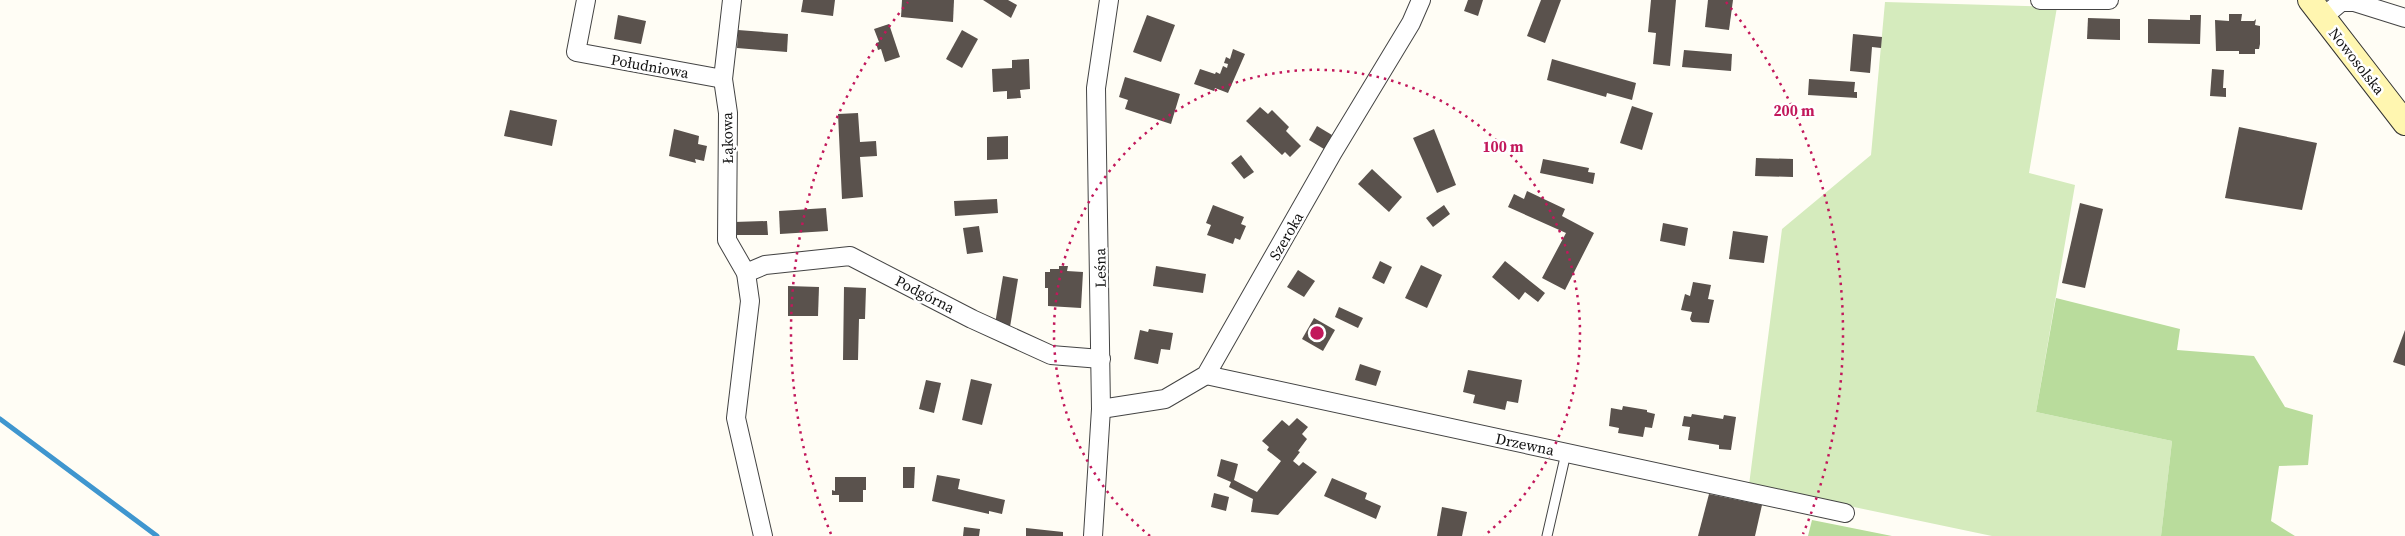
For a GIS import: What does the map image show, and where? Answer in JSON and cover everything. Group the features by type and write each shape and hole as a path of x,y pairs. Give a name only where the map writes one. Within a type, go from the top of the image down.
{"main road":[{"name":"Nowosolska","path":"2316,8 2405,123"}],"street":[{"name":"Południowa","path":"586,0 576,52 723,79"},
{"name":"Łąkowa","path":"732,0 723,79 728,112 727,240 746,273"},
{"name":"Leśna","path":"1093,536 1102,409 1096,88 1109,0"},
{"name":"Szeroka","path":"1206,375 1333,152 1411,23 1421,0"},
{"path":"2040,0 2109,0"},
{"path":"2316,8 2340,2 2354,2 2405,18"},
{"name":"Podgórna","path":"746,273 765,265 850,256 972,318 1051,355 1101,359"},
{"path":"746,273 750,301 736,418 762,536"},
{"path":"1102,409 1164,399 1206,375"},
{"name":"Drzewna","path":"1206,375 1845,513"}],"lane":[{"path":"1547,536 1566,453"}],"green space":[{"path":"1885,2 2057,7 2029,173 2075,185 2036,412 2172,441 2161,536 1992,536 1749,485 1782,229 1871,155"},
{"path":"2056,298 2180,329 2177,350 2254,356 2285,407 2313,415 2308,465 2279,466 2271,521 2295,536 2161,536 2172,441 2036,412"},
{"path":"1812,520 1892,536 1808,536"}],"building":[{"path":"803,0 835,0 833,16 801,12"},
{"path":"902,0 954,0 953,22 901,17"},
{"path":"983,0 1008,0 1017,5 1011,18"},
{"path":"1468,0 1483,0 1478,16 1464,11"},
{"path":"1541,0 1561,0 1545,43 1527,36"},
{"path":"1651,0 1676,0 1670,66 1653,64 1656,33 1648,32"},
{"path":"1708,0 1733,0 1729,30 1705,27"},
{"path":"2229,14 2242,14 2241,21 2254,21 2256,19 2255,25 2260,26 2260,44 2259,49 2255,49 2255,54 2239,54 2239,51 2216,51 2215,20 2229,21"},
{"path":"618,15 646,21 641,44 614,39"},
{"path":"1147,15 1175,25 1161,62 1133,52"},
{"path":"2190,15 2201,15 2200,44 2148,43 2148,19 2190,20"},
{"path":"2088,18 2120,19 2120,40 2087,39"},
{"path":"889,24 900,57 885,62 881,49 878,50 876,43 879,42 874,29"},
{"path":"738,30 788,34 787,52 737,48"},
{"path":"962,30 978,39 962,68 946,59"},
{"path":"1853,34 1882,37 1881,48 1872,47 1870,73 1850,71"},
{"path":"1233,49 1245,54 1228,93 1215,88 1214,91 1194,84 1200,69 1220,74 1223,66 1227,68 1228,64 1224,63 1226,57 1230,59"},
{"path":"1684,50 1732,54 1731,71 1682,67"},
{"path":"1029,59 1030,89 1020,90 1021,98 1007,99 1007,91 993,92 992,69 1012,68 1012,60"},
{"path":"1552,59 1636,83 1632,100 1607,93 1606,97 1547,80"},
{"path":"2212,69 2224,70 2223,88 2226,88 2226,97 2210,96"},
{"path":"1125,77 1180,94 1171,124 1125,109 1128,100 1119,97"},
{"path":"1809,79 1855,82 1854,92 1857,92 1857,98 1808,95"},
{"path":"1632,106 1653,113 1642,150 1620,143"},
{"path":"1260,107 1268,114 1272,110 1289,127 1286,131 1301,146 1290,157 1285,152 1282,155 1246,121"},
{"path":"510,110 557,120 552,146 504,136"},
{"path":"858,113 860,142 876,141 877,156 860,157 863,197 842,199 838,114"},
{"path":"1317,126 1332,135 1324,149 1309,140"},
{"path":"2239,127 2317,143 2302,210 2225,198"},
{"path":"674,129 699,136 698,144 707,146 704,161 695,159 696,163 669,156"},
{"path":"1434,129 1456,185 1437,193 1413,138"},
{"path":"1008,136 1008,159 987,160 987,137"},
{"path":"1241,155 1254,172 1244,179 1231,163"},
{"path":"1756,158 1793,159 1793,177 1755,176"},
{"path":"1543,159 1589,168 1588,172 1595,173 1593,184 1540,173"},
{"path":"1372,169 1402,197 1389,212 1358,184"},
{"path":"1527,191 1565,209 1562,216 1594,233 1565,290 1542,278 1566,233 1508,207 1514,194 1524,199"},
{"path":"997,199 998,213 955,216 954,201"},
{"path":"2080,203 2103,209 2085,288 2062,283"},
{"path":"1213,205 1244,217 1241,224 1246,226 1240,240 1235,238 1233,244 1207,235 1211,225 1206,223"},
{"path":"1444,205 1450,214 1433,227 1426,218"},
{"path":"826,208 828,231 780,234 779,211"},
{"path":"767,221 768,235 734,235 734,222"},
{"path":"1663,223 1688,228 1685,246 1660,241"},
{"path":"979,226 983,252 967,254 963,228"},
{"path":"1733,231 1768,236 1764,263 1729,259"},
{"path":"1380,261 1392,267 1384,284 1372,278"},
{"path":"1505,261 1545,293 1538,302 1525,292 1519,300 1492,277"},
{"path":"1421,265 1442,275 1427,308 1405,298"},
{"path":"1059,266 1068,266 1067,271 1083,272 1081,308 1048,306 1048,288 1045,288 1045,272 1050,272 1050,269 1059,269"},
{"path":"1156,266 1206,274 1203,293 1153,286"},
{"path":"1298,270 1315,281 1304,297 1287,287"},
{"path":"1003,276 1018,279 1010,327 995,324"},
{"path":"1693,282 1711,285 1708,299 1714,300 1709,323 1692,322 1690,319 1692,312 1681,310 1685,294 1690,296"},
{"path":"788,286 819,287 818,316 788,316"},
{"path":"844,287 866,288 865,319 859,319 858,360 843,360"},
{"path":"1339,307 1363,318 1358,328 1335,317"},
{"path":"1314,318 1335,330 1323,351 1302,339"},
{"path":"1149,329 1173,333 1170,350 1161,349 1158,364 1134,359 1140,330 1148,332"},
{"path":"2405,330 2405,366 2393,362"},
{"path":"1360,364 1381,371 1376,386 1355,380"},
{"path":"1468,370 1522,380 1518,403 1507,401 1505,410 1473,403 1475,395 1463,392"},
{"path":"971,379 992,384 982,425 962,420"},
{"path":"926,380 941,383 934,413 919,409"},
{"path":"1623,406 1647,410 1647,412 1655,414 1652,428 1645,427 1643,437 1618,433 1619,428 1609,426 1611,408 1622,410"},
{"path":"1692,414 1723,419 1724,415 1736,417 1731,450 1719,449 1719,445 1688,440 1690,427 1682,426 1684,416 1691,417"},
{"path":"1297,418 1308,427 1302,434 1307,439 1293,461 1299,466 1303,462 1317,472 1278,515 1251,512 1253,499 1229,487 1231,482 1217,476 1221,459 1238,464 1234,480 1257,492 1281,461 1267,450 1269,447 1262,441 1282,420 1289,426"},
{"path":"903,467 915,467 914,488 903,488"},
{"path":"937,475 960,479 958,489 1005,500 1002,514 989,511 989,514 932,501"},
{"path":"835,477 866,477 866,490 863,490 863,502 839,502 839,495 832,495 832,490 835,491"},
{"path":"1332,478 1367,493 1365,499 1381,506 1376,519 1324,496"},
{"path":"1214,493 1229,497 1226,511 1211,507"},
{"path":"1709,494 1762,505 1755,536 1698,536"},
{"path":"1442,507 1467,512 1462,536 1437,536"},
{"path":"964,527 980,529 979,536 963,536"},
{"path":"1026,528 1063,532 1063,536 1026,536"}],"waterway":[{"path":"0,419 157,536"}]}
